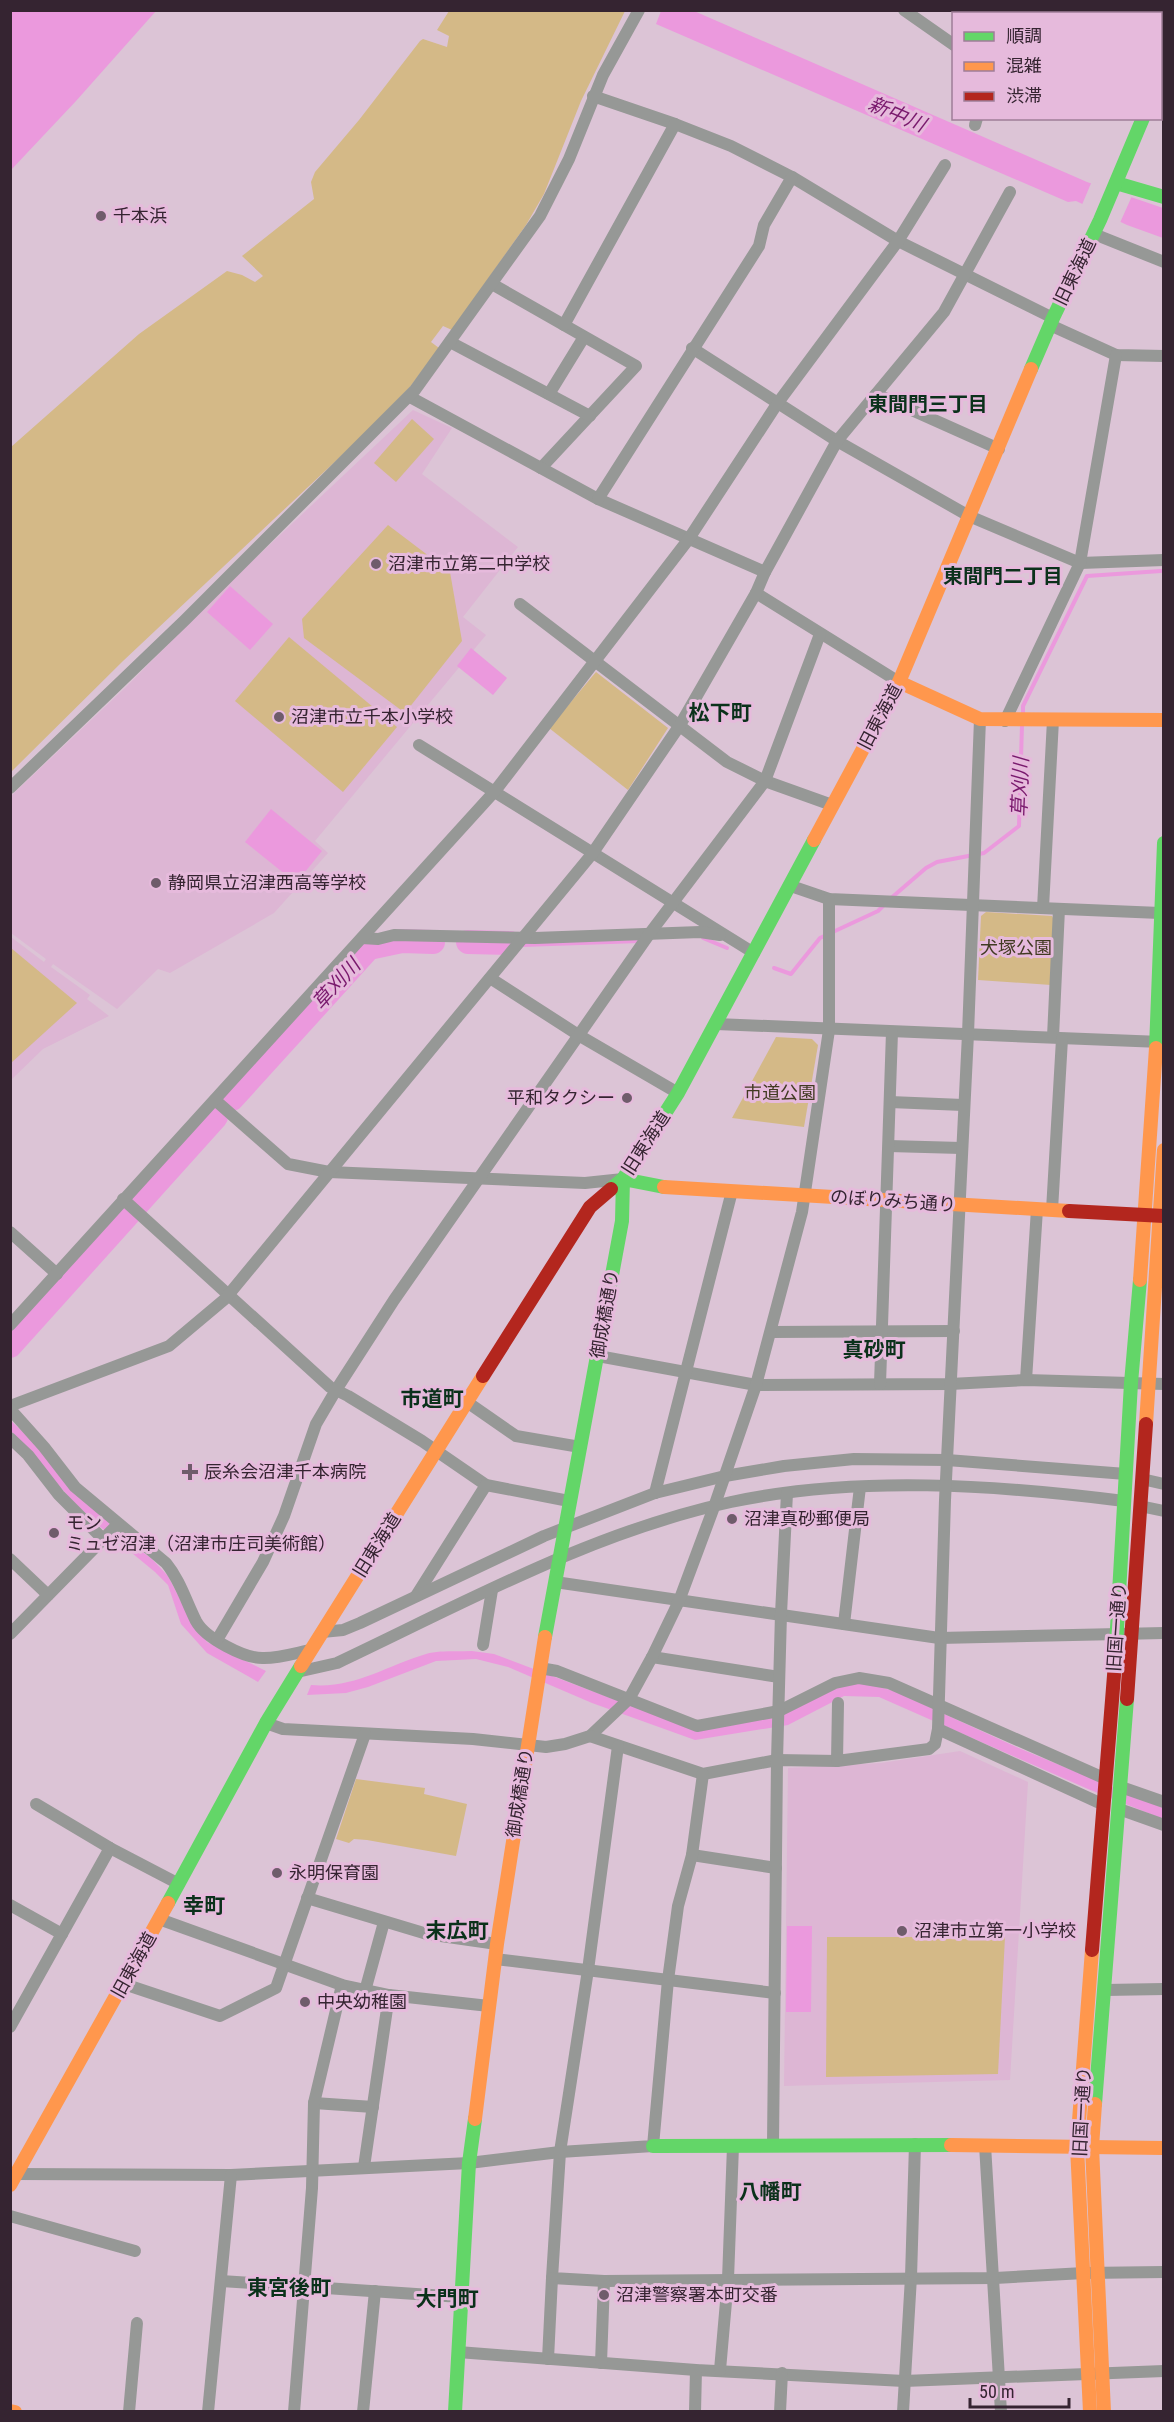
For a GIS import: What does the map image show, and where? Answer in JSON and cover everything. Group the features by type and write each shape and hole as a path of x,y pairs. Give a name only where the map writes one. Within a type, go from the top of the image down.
{"street":[{"path":"10,788 177,628 410,397 540,216 569,159 593,96 639,10"},
{"path":"904,10 952,44"},
{"path":"593,96 731,146 792,177 898,242 1116,355 1164,356"},
{"name":"旧東海道","path":"12,2177 124,1984 266,1723 297,1672 590,1207 623,1179 678,1093 716,1024 899,682 1052,322 1094,234 1142,120"},
{"path":"564,325 675,124"},
{"path":"10,1325 495,791 688,540 777,404 898,242 945,165"},
{"path":"598,499 759,246 764,225 792,177"},
{"path":"1116,183 1164,197"},
{"path":"311,1650 257,1658 217,1640 198,1623 176,1575 166,1563 75,1487 10,1407 169,1346 229,1294 490,978 592,854 680,724 756,594 765,572 837,441 944,312 1010,192"},
{"path":"1094,234 1164,262"},
{"path":"492,284 636,366 541,468"},
{"path":"549,394 584,337"},
{"path":"450,342 590,416"},
{"path":"692,348 837,441 969,516 1080,562 1164,560"},
{"path":"1005,721 1080,562 1116,355"},
{"path":"876,394 999,449"},
{"path":"410,397 598,499 765,572"},
{"path":"756,594 899,682 980,719 1005,721 1164,720"},
{"path":"520,604 727,762 765,781 832,805"},
{"path":"217,1640 263,1562 284,1516 316,1424 336,1390 394,1300 650,933 765,781 820,634"},
{"path":"590,1736 703,1774 777,1760 837,1761 929,1749 935,1744 938,1729 945,1488 968,1034 980,719"},
{"path":"1043,908 1053,720"},
{"path":"419,745 754,953"},
{"name":"旧国一通り","path":"1104,2412 1096,2373 1091,2272 1092,2147 1121,1790 1148,1384 1159,1302 1156,1216 1160,913 1164,843"},
{"path":"791,886 829,899 1160,913"},
{"path":"266,1723 283,1729 473,1739 546,1747 566,1744 590,1736 629,1698 652,1657 679,1600 714,1507 756,1385 802,1212 829,1030 829,899"},
{"path":"1052,1210 1058,1038 1059,909"},
{"path":"362,938 378,939 394,935 588,937 700,932 725,936"},
{"path":"490,978 580,1036 678,1093"},
{"path":"716,1024 1160,1042"},
{"path":"880,1384 892,1032"},
{"path":"215,1100 288,1164 329,1172 585,1183 623,1179"},
{"path":"890,1102 963,1105"},
{"path":"889,1146 961,1148"},
{"name":"旧国一通り","path":"1091,2272 1077,2147 1117,1634 1131,1383 1139,1301 1156,1216 1164,1150"},
{"name":"のぼりみち通り","path":"623,1179 671,1188 1156,1216"},
{"name":"御成橋通り","path":"455,2412 469,2163 497,1944 558,1560 622,1221 623,1179"},
{"path":"655,1493 732,1191"},
{"path":"123,1199 336,1390 436,1451 486,1485 569,1501"},
{"path":"1026,1380 1037,1209"},
{"path":"10,1232 57,1274"},
{"path":"1139,1301 1159,1302"},
{"path":"771,1332 954,1331"},
{"path":"598,1356 756,1385 950,1384 1026,1380 1164,1384"},
{"path":"467,1402 516,1436 580,1447"},
{"path":"10,1438 28,1455 58,1495 102,1538"},
{"path":"322,1632 347,1628 564,1528 655,1493 725,1476 784,1466 854,1459 947,1460 1126,1474"},
{"path":"1142,1479 1164,1484"},
{"path":"416,1597 486,1485"},
{"path":"844,1624 860,1487"},
{"path":"297,1672 337,1663 558,1560 653,1524 714,1507 787,1493 860,1487 1036,1491 1124,1501"},
{"path":"773,2144 777,1760 787,1493"},
{"path":"1140,1506 1164,1511"},
{"path":"10,1634 118,1524"},
{"path":"10,1558 48,1595"},
{"path":"555,1582 939,1638 1164,1633"},
{"path":"483,1645 492,1590"},
{"path":"652,1657 779,1677"},
{"path":"540,1669 557,1671 697,1726 779,1711 835,1683 859,1678 889,1683 1105,1782"},
{"path":"837,1761 838,1703"},
{"path":"938,1729 1104,1805"},
{"path":"124,1984 220,2016 276,1988 365,1734"},
{"path":"548,2359 560,2152 588,1970 618,1746"},
{"path":"653,2146 668,1980 678,1906 692,1855 703,1774"},
{"path":"1121,1790 1164,1802"},
{"path":"36,1804 110,1848 179,1884"},
{"path":"1119,1809 1164,1825"},
{"path":"10,2027 110,1848"},
{"path":"692,1855 776,1868"},
{"path":"307,1898 427,1934 497,1944"},
{"path":"10,1905 62,1934"},
{"path":"159,1919 342,1985 389,1995 489,2006"},
{"path":"365,1991 384,1922"},
{"path":"495,1959 775,1993"},
{"path":"294,2412 313,2170 314,2103 342,1985"},
{"path":"1105,1990 1164,1989"},
{"path":"364,2167 389,1995"},
{"path":"314,2103 373,2107"},
{"path":"12,2177 231,2175 469,2163 560,2152 653,2146 915,2144 1164,2148"},
{"path":"903,2412 911,2277 915,2144"},
{"path":"986,2145 1001,2412"},
{"path":"720,2370 728,2279 730,2173 733,2146"},
{"path":"208,2412 231,2175"},
{"path":"10,2216 135,2251"},
{"path":"552,2278 604,2281 995,2278 1091,2272 1164,2272"},
{"path":"221,2281 461,2297"},
{"path":"601,2363 604,2281"},
{"path":"363,2412 375,2292"},
{"path":"129,2412 137,2323"},
{"path":"458,2352 696,2370 904,2381 1164,2371"},
{"path":"695,2412 696,2370"},
{"path":"780,2412 783,2373"},
{"name":"旧国一通り","path":"1090,2412 1096,2373"},
{"path":"10,2411 15,2412"}],"shaded area":[{"path":"413,410 452,428 422,474 518,547 463,617 486,635 315,841 328,853 274,913 170,973 158,969 117,1009 53,964 51,967 90,995 87,999 109,1016 43,1049 11,1080 11,937 44,962 46,959 11,933 11,796 127,686 230,582"},
{"name":"沼津市立第一小学校","path":"960,1751 1028,1782 1010,2080 784,2086 788,1768 881,1763"}],"green space":[{"path":"449,11 625,11 581,101 544,194 526,225 452,330 443,326 431,342 439,348 410,387 357,441 123,661 11,772 11,447 139,334 227,271 255,282 263,276 242,256 314,199 311,182 315,172 359,120 420,41 423,39 447,47 449,36 437,30"},
{"path":"412,419 434,439 396,482 374,463"},
{"path":"388,525 450,572 462,641 405,713 304,638 302,619"},
{"path":"289,637 397,727 343,792 235,701"},
{"path":"596,672 668,728 628,790 549,728"},
{"name":"犬塚公園","path":"986,912 1052,916 1054,920 1051,985 978,980 981,916"},
{"path":"11,948 77,1003 11,1063"},
{"name":"市道公園","path":"776,1037 812,1039 818,1045 804,1127 732,1118"},
{"path":"356,1779 425,1788 424,1794 467,1804 456,1856 367,1840 354,1839 349,1843 336,1839"},
{"path":"827,1937 1005,1937 998,2074 826,2077"}],"water":[{"path":"11,10 156,11 11,170"},
{"name":"新中川","path":"661,11 694,11 1087,182 1163,208 1163,238 1127,225 1076,201 1068,202 656,24"},
{"path":"230,586 273,624 250,650 207,612"},
{"path":"471,648 507,678 493,695 457,666"},
{"path":"271,809 322,851 296,883 245,842"},
{"path":"10,1420 35,1443 120,1535 152,1559 168,1576 185,1609 207,1642 266,1671 258,1682 207,1653 181,1624 168,1585 70,1498 11,1431"},
{"path":"472,1651 494,1654 695,1730 723,1726 839,1684 865,1683 894,1691 1021,1749 1163,1808 1163,1819 1088,1789 879,1697 844,1696 788,1725 695,1740 592,1703 508,1667 476,1659 436,1661 346,1693 307,1695 311,1685 341,1684 426,1654"},
{"path":"787,1926 812,1926 811,2012 786,2012"}],"pier":[{"path":"1092,181 1132,196 1119,225 1081,207"}],"waterway":[{"name":"草刈川","path":"1023,714 1023,706 1087,576 1161,571"},
{"name":"草刈川","path":"890,899 926,868 937,862 984,853 1019,826 1022,725"},
{"name":"草刈川","path":"774,968 791,974 820,938 878,911 885,904"},
{"name":"草刈川","path":"703,938 727,948"},
{"name":"草刈川","path":"232,1099 369,948 402,941 433,942"},
{"name":"草刈川","path":"522,945 639,941"},
{"name":"草刈川","path":"468,942 510,943"},
{"name":"草刈川","path":"10,1346 216,1117"}],"traffic: fast":[{"path":"1031,369 1100,220 1142,120"},
{"path":"1116,183 1164,197"},
{"path":"611,1189 623,1179 678,1093 814,840"},
{"path":"1156,1048 1164,843"},
{"path":"545,1637 622,1221 623,1179 664,1187"},
{"path":"1115,1663 1131,1383 1140,1280"},
{"path":"168,1903 266,1723 301,1666"},
{"path":"1095,2104 1127,1699"},
{"path":"455,2412 469,2163 475,2119"},
{"path":"653,2146 951,2145"}],"traffic: slow":[{"path":"814,840 899,682 1031,369"},
{"path":"899,682 980,719 1164,720"},
{"path":"1140,1280 1156,1048"},
{"path":"1146,1424 1164,1150"},
{"path":"664,1187 1069,1211"},
{"path":"301,1666 483,1376"},
{"path":"475,2119 497,1944 545,1637"},
{"path":"10,2185 168,1903"},
{"path":"1090,2412 1077,2147 1092,1950"},
{"path":"1095,2104 1092,2147 1104,2412"},
{"path":"951,2145 1164,2148"},
{"path":"10,2411 15,2412"}],"traffic: jam":[{"path":"1162,74 1164,70"},
{"path":"483,1376 590,1207 611,1189"},
{"path":"1069,1211 1164,1216"},
{"path":"1127,1699 1146,1424"},
{"path":"1092,1950 1115,1663"}],"place":[{"name":"千本浜","path":"101,216"},
{"name":"沼津市立第二中学校","path":"376,564"},
{"name":"沼津市立千本小学校","path":"279,717"},
{"name":"静岡県立沼津西高等学校","path":"156,883"},
{"name":"平和タクシー","path":"627,1098"},
{"name":"辰糸会沼津千本病院","path":"190,1472"},
{"name":"沼津真砂郵便局","path":"732,1519"},
{"name":"モン ミュゼ沼津（沼津市庄司美術館）","path":"54,1533"},
{"name":"永明保育園","path":"277,1873"},
{"name":"沼津市立第一小学校","path":"902,1931"},
{"name":"中央幼稚園","path":"305,2002"},
{"name":"沼津警察署本町交番","path":"604,2295"}],"district":[{"name":"東間門三丁目","path":"928,404"},
{"name":"東間門二丁目","path":"1003,576"},
{"name":"松下町","path":"720,713"},
{"name":"真砂町","path":"874,1350"},
{"name":"市道町","path":"432,1399"},
{"name":"幸町","path":"204,1906"},
{"name":"末広町","path":"457,1931"},
{"name":"八幡町","path":"770,2192"},
{"name":"東宮後町","path":"289,2288"},
{"name":"大門町","path":"447,2299"}]}
